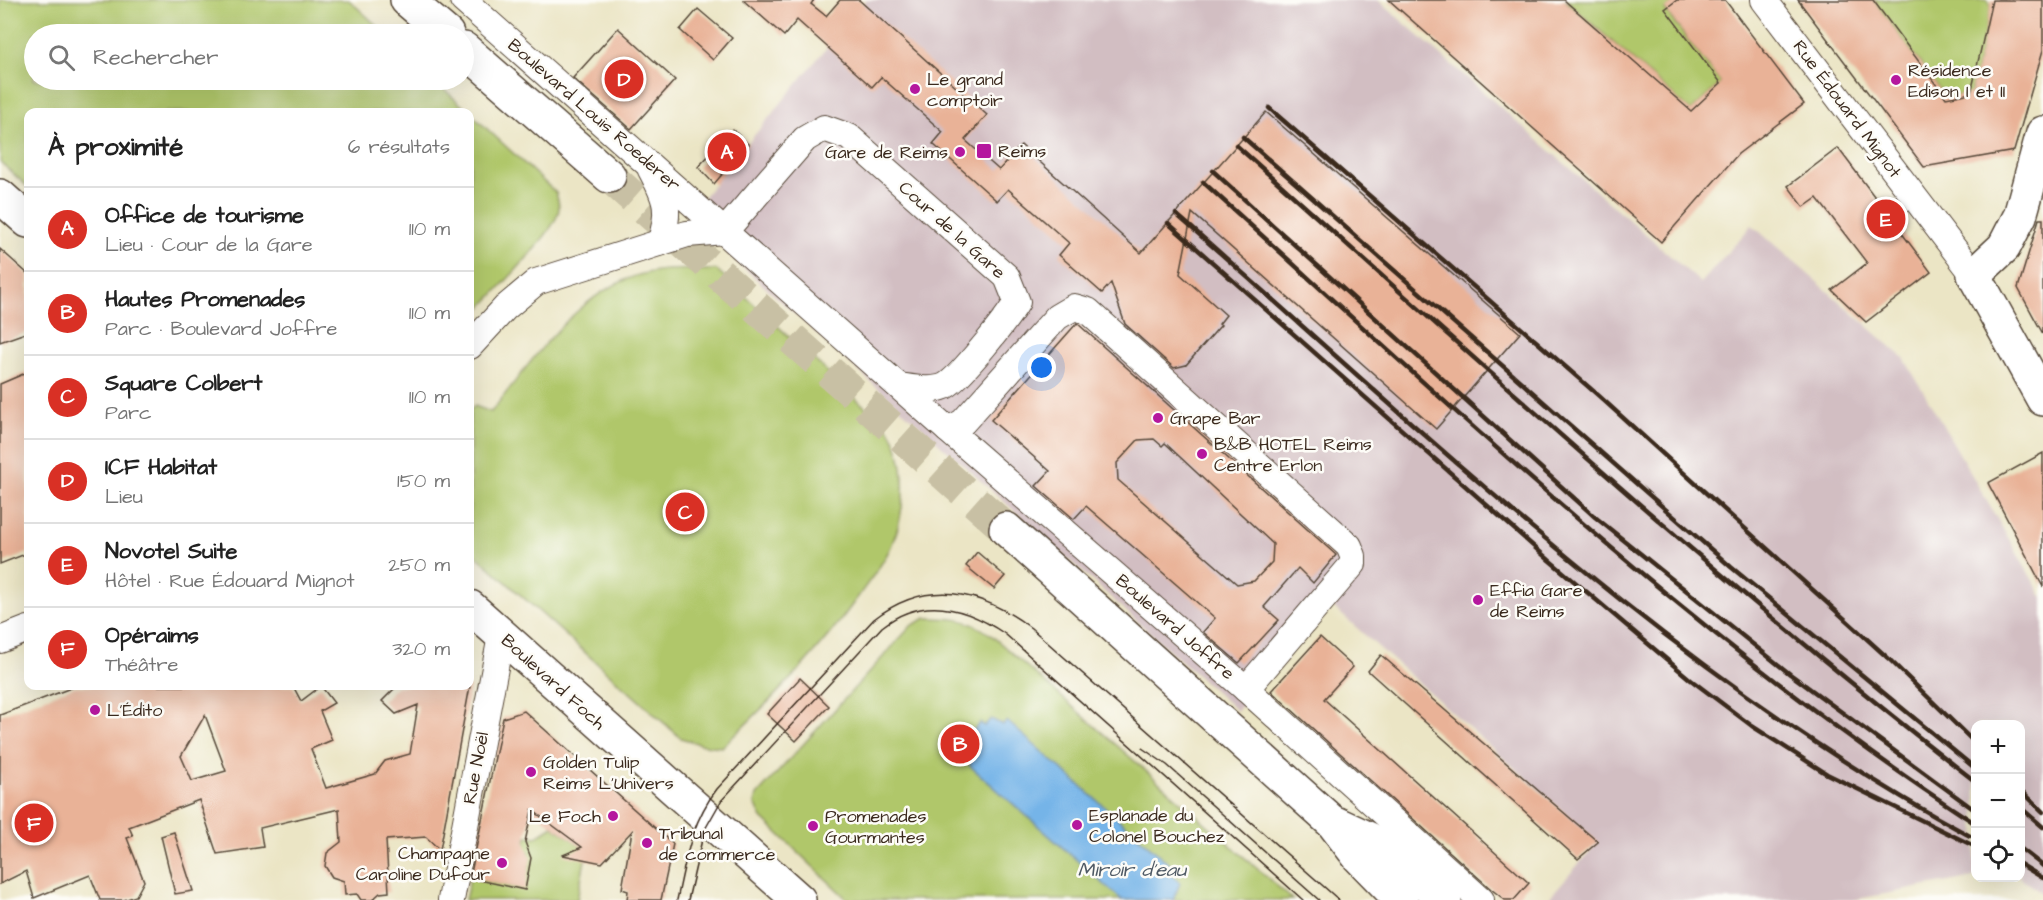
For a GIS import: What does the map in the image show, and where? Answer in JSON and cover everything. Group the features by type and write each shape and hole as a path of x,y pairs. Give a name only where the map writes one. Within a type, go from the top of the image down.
{"main road":[{"path":"407,0 435,24"},
{"name":"Boulevard Louis Roederer","path":"474,58 609,176"},
{"path":"2043,133 2020,216 2004,247 1974,275 2043,399"},
{"path":"0,196 24,217"},
{"path":"1006,529 1333,823 1359,857 1401,900"},
{"name":"Boulevard Foch","path":"474,611 799,900"},
{"path":"1333,823 1380,844 1445,900"}],"street":[{"name":"Boulevard Louis Roederer","path":"463,0 725,231"},
{"name":"Rue Édouard Mignot","path":"1764,0 1974,275"},
{"name":"Cour de la Gare","path":"725,231 805,139 824,129 849,137 1007,277 1017,302 1004,324 945,386 923,390 899,386"},
{"path":"647,162 663,192 668,219 660,243"},
{"path":"474,342 505,308 536,282 687,234 725,231 899,386"},
{"name":"Boulevard Joffre","path":"899,386 948,430 1246,688 1353,564 1353,555 1349,546 1088,311 1074,308 1058,317 963,422 948,430"},
{"path":"0,640 24,631"},
{"name":"Rue Noël","path":"451,900 501,636"},
{"path":"1246,688 1481,900"}],"shaded area":[{"path":"866,0 1378,0 1701,283 1752,225 1904,358 2043,598 2043,894 2025,881 2025,720 1971,720 1971,878 1853,900 1547,900 1598,842 1331,605 1237,711 687,217"}],"green space":[{"path":"0,0 349,0 375,24 24,24 24,90 445,90 465,108 24,108 24,183 0,162"},
{"path":"1565,0 1677,0 1665,10 1721,83 1691,111"},
{"path":"1873,0 1988,0 1991,6 1971,93 1946,98"},
{"path":"474,117 556,193 559,207 557,216 542,239 474,316"},
{"path":"717,270 889,429 900,456 902,470 901,516 889,551 877,570 845,615 812,655 778,693 722,747 703,745 681,738 474,554 474,407 491,412 562,325 606,290 630,278 657,271"},
{"path":"926,618 945,618 968,622 991,635 1293,900 848,900 762,818 755,804 757,795 912,625"},
{"path":"553,826 587,850 577,900 465,900 470,878 517,888 524,871 529,868 529,852 524,851 527,836 536,837"}],"water":[{"name":"Miroir d'eau","path":"991,719 1003,725 1007,721 1175,869 1172,874 1180,883 1173,900 1122,900 969,765 971,762 963,755 969,742 966,739 980,723 984,726"}],"building":[{"path":"743,0 814,0 811,4 826,16 840,0 859,0 987,115 965,140 999,170 1021,145 1141,253 1266,112 1520,333 1436,429 1192,213 1180,274 1226,315 1219,324 1221,325 1186,365 1174,368 1125,324 1111,283 1102,293 1059,255 1069,243 1008,189 997,201 933,144 943,132 881,77 872,87 797,20 784,36"},
{"path":"1389,0 1564,0 1691,111 1721,83 1665,9 1677,0 1725,0 1804,104 1738,154 1661,242"},
{"name":"Résidence Edison I et II","path":"1798,0 1873,0 1946,98 1971,93 1992,0 2043,0 2043,50 2014,151 1924,167"},
{"path":"698,9 732,38 713,60 680,30"},
{"path":"618,28 675,80 631,129 573,78"},
{"path":"733,130 748,144 714,184 698,167"},
{"path":"1838,148 1931,272 1866,322 1832,290 1867,263 1817,198 1804,207 1788,186"},
{"path":"2039,219 2043,219 2043,334 2018,288"},
{"path":"0,249 24,270 24,333 0,342"},
{"path":"1077,323 1336,555 1313,583 1298,568 1264,607 1279,620 1239,663 1203,632 1215,618 1086,506 1074,519 1036,486 1050,471 991,420","holes":["1154,439 1162,446 1165,443 1273,544 1272,562 1254,581 1237,584 1118,480 1117,463 1138,440"]},
{"path":"24,374 24,555 0,564 0,384"},
{"path":"2043,453 2043,587 1988,483"},
{"path":"977,552 1005,576 994,589 966,566"},
{"path":"1320,637 1353,667 1324,699 1529,883 1514,900 1505,900 1491,889 1271,691"},
{"path":"1381,655 1598,842 1578,859 1368,671"},
{"path":"800,678 829,706 796,741 767,714"},
{"path":"66,690 295,690 301,701 316,690 324,690 334,703 320,711 332,740 311,749 326,788 375,774 385,761 410,754 418,705 396,714 382,701 393,690 469,690 440,850 426,837 386,840 389,892 380,893 372,900 361,900 357,894 345,895 344,881 332,877 325,866 327,853 341,842 339,809 260,828 263,847 217,854 199,800 129,827 133,836 127,838 144,881 136,896 124,900 100,900 90,875 34,898 26,871 0,884 0,715","holes":["205,715 226,771 192,781 181,756"]},
{"path":"524,711 673,844 661,900 627,900 628,891 622,889 632,831 602,863 563,855 582,847 532,810 525,842 531,858 525,890 470,878 503,718"},
{"path":"174,832 193,891 175,894 161,836"}],"tunnel":[{"path":"609,176 1006,529"}],"tram line":[{"path":"677,900 695,828 717,789 874,619 894,606 914,598 934,594 954,594 993,605 1031,628 1339,900"},
{"path":"688,900 704,831 721,801 882,627 897,617 928,608 959,611 1005,634 1303,900"},
{"path":"1142,748 1167,765 1319,900"}],"railway":[{"path":"1269,108 1599,396 1889,659 1971,739"},
{"path":"1243,137 1731,567 1971,765"},
{"path":"1236,145 1600,470 1786,629 1971,778"},
{"path":"1213,171 1595,517 1790,674 1971,807"},
{"path":"1203,182 1482,435 1673,600 1872,753 1971,821"},
{"path":"1176,214 1556,548 1655,627 1756,702 1861,772 1970,836"},
{"path":"1168,223 1549,560 1691,680 1752,726 1827,774 1971,845"},
{"path":"2025,794 2043,812"},
{"path":"2025,811 2043,827"},
{"path":"2025,852 2043,866"},
{"path":"2025,867 2043,878"}],"place":[{"name":"ICF Habitat","path":"624,79"},
{"name":"Résidence Edison I et II","path":"1896,80"},
{"name":"Le grand comptoir","path":"915,89"},
{"name":"Reims","path":"984,151"},
{"name":"Office de tourisme","path":"727,152"},
{"name":"Gare de Reims","path":"960,152"},
{"name":"Novotel Suite","path":"1886,219"},
{"name":"Grape Bar","path":"1158,418"},
{"name":"B&B HOTEL Reims Centre Erlon","path":"1202,454"},
{"name":"Square Colbert","path":"685,512"},
{"name":"Effia Gare de Reims","path":"1478,600"},
{"name":"L'Édito","path":"95,710"},
{"name":"Hautes Promenades","path":"960,744"},
{"name":"Golden Tulip Reims L'Univers","path":"531,772"},
{"name":"Le Foch","path":"613,816"},
{"name":"Opéraims","path":"34,823"},
{"name":"Esplanade du Colonel Bouchez","path":"1077,825"},
{"name":"Promenades Gourmantes","path":"813,826"},
{"name":"Tribunal de commerce","path":"647,843"},
{"name":"Champagne Caroline Dufour","path":"502,863"}]}
